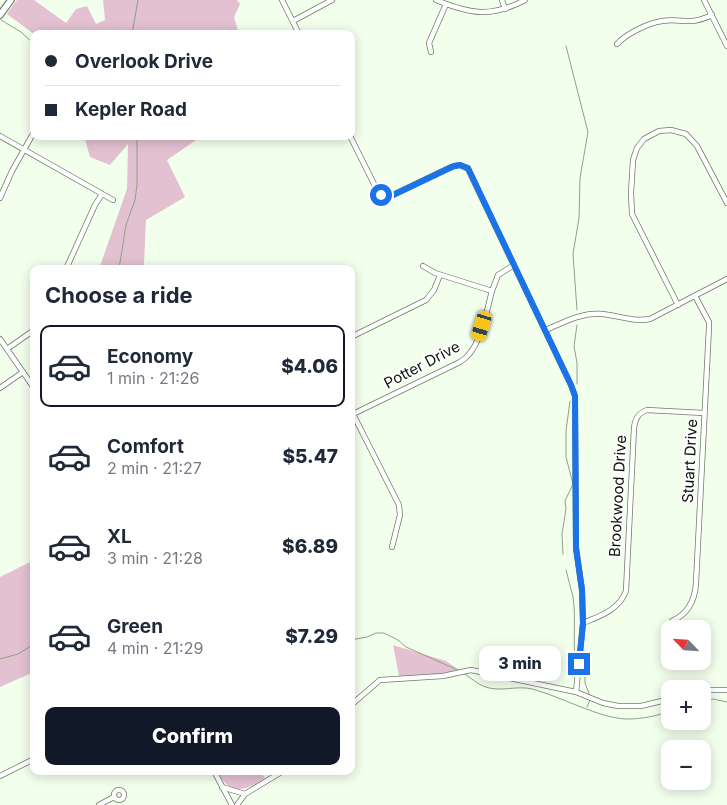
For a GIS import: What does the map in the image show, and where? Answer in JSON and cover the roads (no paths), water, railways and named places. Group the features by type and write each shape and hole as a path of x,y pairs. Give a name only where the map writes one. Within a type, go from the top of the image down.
{"street":[{"path":"0,15 2,6 11,0"},
{"path":"282,0 297,30"},
{"path":"293,21 332,0"},
{"path":"436,0 460,10 477,13 505,9 525,0"},
{"path":"502,0 505,9"},
{"path":"704,0 727,46"},
{"path":"431,52 429,43 446,4"},
{"path":"617,44 624,36 658,22 694,22 712,15"},
{"path":"678,305 632,214 631,186 633,160 637,148 644,139 659,131 670,130 686,134 697,146 727,203"},
{"path":"0,136 113,200"},
{"path":"0,198 30,139"},
{"path":"352,140 378,193 385,196 393,195 451,167 460,165 468,169 546,330 575,396 576,548 582,590 583,623 576,692"},
{"path":"68,265 95,205 102,194"},
{"name":"Potter Drive","path":"355,414 460,362 468,356 477,341 492,291 500,274 514,265"},
{"path":"423,266 440,275 492,291"},
{"path":"355,335 426,300 434,290 440,275"},
{"path":"546,330 590,314 648,320 727,278"},
{"name":"Stuart Drive","path":"673,620 686,610 695,593 709,322 695,296"},
{"path":"7,349 30,333"},
{"path":"0,339 30,382"},
{"path":"0,388 24,372"},
{"name":"Brookwood Drive","path":"583,623 617,606 626,591 636,418 641,412 647,410 704,413"},
{"path":"355,421 399,505 400,515 392,547"},
{"path":"355,702 380,680 428,678 466,670 481,671 576,692 611,705 629,707 661,701"},
{"path":"711,690 727,690"},
{"path":"0,776 30,761"},
{"path":"216,775 232,805"},
{"path":"237,805 245,794 276,775"},
{"path":"222,787 245,794"},
{"path":"99,805 114,798"}],"waterway":[{"path":"133,30 138,0"},
{"path":"1,20 21,32 30,40"},
{"path":"566,46 588,132 580,178 579,218 573,254 577,310"},
{"path":"120,265 126,225 135,200 137,140"},
{"path":"577,325 574,346 577,363 577,384"},
{"path":"563,554 562,534 566,509 565,501 573,484 566,457 566,431 570,401"},
{"path":"566,570 573,597 574,650 577,660"},
{"path":"355,639 376,633 384,633 398,640 406,647 460,671"},
{"path":"0,659 18,654 30,646"},
{"path":"582,664 585,673 585,683 590,696"},
{"path":"463,673 480,685 489,688 532,689 617,718 644,718 661,714"},
{"path":"587,707 590,700"},
{"path":"711,700 727,702"}]}
